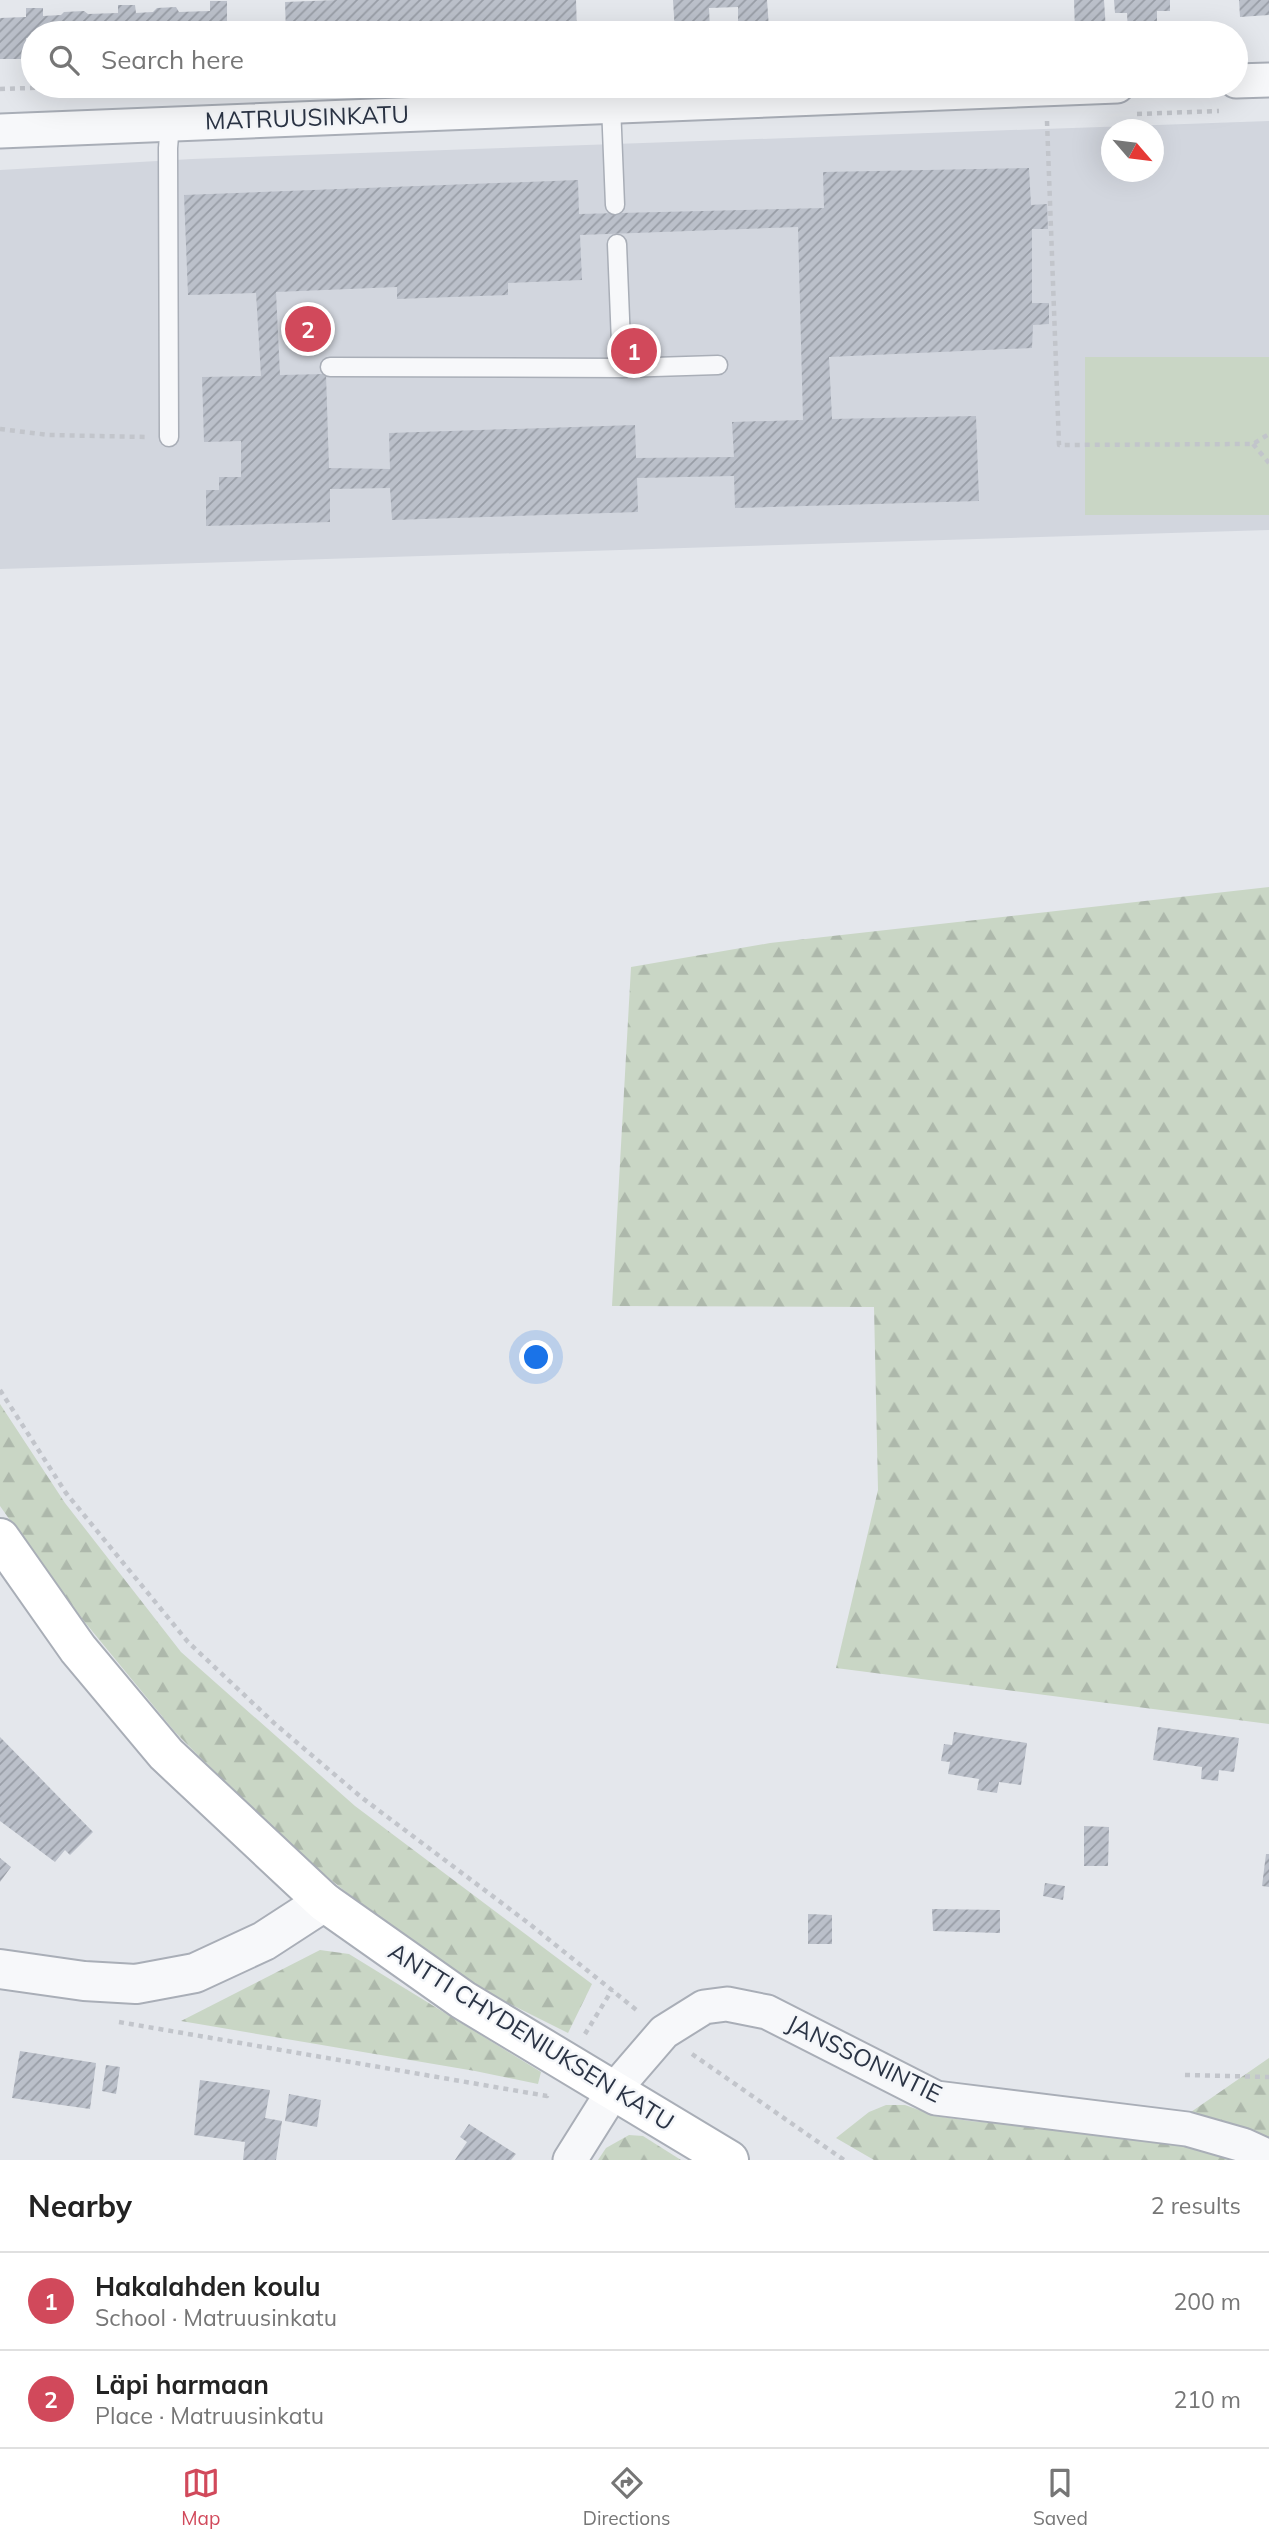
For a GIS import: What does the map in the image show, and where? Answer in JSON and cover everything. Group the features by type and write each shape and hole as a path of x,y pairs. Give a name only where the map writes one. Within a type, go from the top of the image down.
{"main road":[{"name":"ANTTI CHYDENIUKSEN KATU","path":"0,1538 78,1649 166,1754 324,1902 463,2000 729,2160"}],"street":[{"path":"1248,80 1269,79"},
{"name":"MATRUUSINKATU","path":"0,131 797,98"},
{"path":"0,1969 84,1981 136,1984 183,1975 264,1941 324,1902"},
{"name":"JANSSONINTIE","path":"570,2160 614,2090 664,2032 704,2007 727,2004 767,2012 936,2098 1187,2129 1243,2145 1269,2157"}],"lane":[{"path":"611,105 615,205"},
{"path":"169,437 170,124"},
{"path":"617,244 622,368"},
{"path":"330,367 622,368 718,365"}],"path":[{"path":"0,89 21,88"},
{"path":"1046,117 1059,445 1253,444 1269,434"},
{"path":"0,429 49,435 169,437"},
{"path":"1253,444 1269,463"},
{"path":"0,1390 66,1493 188,1642 274,1723 361,1797 527,1922 664,2032 844,2160"},
{"path":"118,2022 547,2096"},
{"path":"1185,2075 1269,2077"}],"shaded area":[{"path":"1269,121 1269,530 0,569 0,170 192,159 1101,127 1101,182 1164,182 1164,125"}],"green space":[{"path":"1085,357 1269,357 1269,515 1085,515"},
{"path":"1269,887 1269,1724 836,1668 878,1490 874,1307 612,1306 631,967 770,943"},
{"path":"0,1404 65,1503 181,1652 355,1806 592,1984 568,2033 474,1986 352,1897 281,1839 175,1732 65,1598 0,1506"},
{"path":"320,1950 349,1954 541,2072 538,2084 181,2021"},
{"path":"1269,2058 1269,2160 874,2160 836,2138 869,2112 886,2105 905,2105 936,2116 970,2121 1128,2135 1191,2112"},
{"path":"629,2135 643,2136 681,2160 598,2160 606,2148"}],"building":[{"path":"576,0 577,21 286,21 285,2"},
{"path":"673,0 767,0 768,21 738,21 738,7 709,8 710,21 674,21"},
{"path":"1074,0 1104,0 1105,21 1075,21"},
{"path":"1114,0 1170,0 1170,11 1157,11 1157,21 1127,21 1127,13 1115,13"},
{"path":"1239,0 1269,0 1269,15 1240,17"},
{"path":"210,1 227,1 227,21 21,21 21,59 0,59 0,18 26,17 26,8 43,8 43,16 84,11 88,14 118,13 118,5 135,5 136,13 176,7 179,12 210,11"},
{"path":"1029,168 1031,205 1047,204 1048,229 1032,229 1032,303 1049,303 1049,324 1033,325 1032,348 829,357 832,419 976,416 979,501 735,508 734,476 637,478 638,512 392,520 390,488 330,489 330,522 206,526 206,490 219,490 219,477 241,477 241,441 204,442 202,377 261,376 256,293 188,295 184,195 578,180 579,214 824,208 823,172","holes":["798,227 803,420 732,422 734,457 636,458 635,425 389,433 390,469 329,468 326,374 280,375 276,292 397,287 397,299 508,295 508,283 582,280 580,235"]},
{"path":"1158,1727 1239,1738 1234,1772 1219,1770 1218,1781 1201,1779 1202,1767 1153,1760"},
{"path":"954,1732 1027,1743 1021,1785 999,1782 997,1793 977,1790 979,1779 948,1774 950,1762 941,1761 944,1744 952,1745"},
{"path":"0,1737 93,1832 70,1855 65,1850 55,1862 0,1821"},
{"path":"1084,1826 1109,1827 1108,1866 1084,1866"},
{"path":"1266,1854 1269,1854 1269,1887 1262,1886"},
{"path":"0,1858 11,1867 0,1882"},
{"path":"1045,1883 1065,1886 1063,1900 1043,1896"},
{"path":"932,1909 1000,1910 1000,1933 933,1931"},
{"path":"808,1914 832,1915 832,1944 808,1944"},
{"path":"20,2051 96,2063 90,2109 12,2098"},
{"path":"106,2065 120,2067 116,2094 102,2091"},
{"path":"200,2080 270,2090 265,2118 282,2121 276,2160 243,2160 245,2142 194,2135"},
{"path":"289,2094 321,2100 317,2127 285,2121"},
{"path":"469,2124 516,2154 511,2160 455,2160 467,2142 460,2137"}],"place":[{"name":"Läpi harmaan","path":"308,329"},
{"name":"Hakalahden koulu","path":"634,351"}]}
